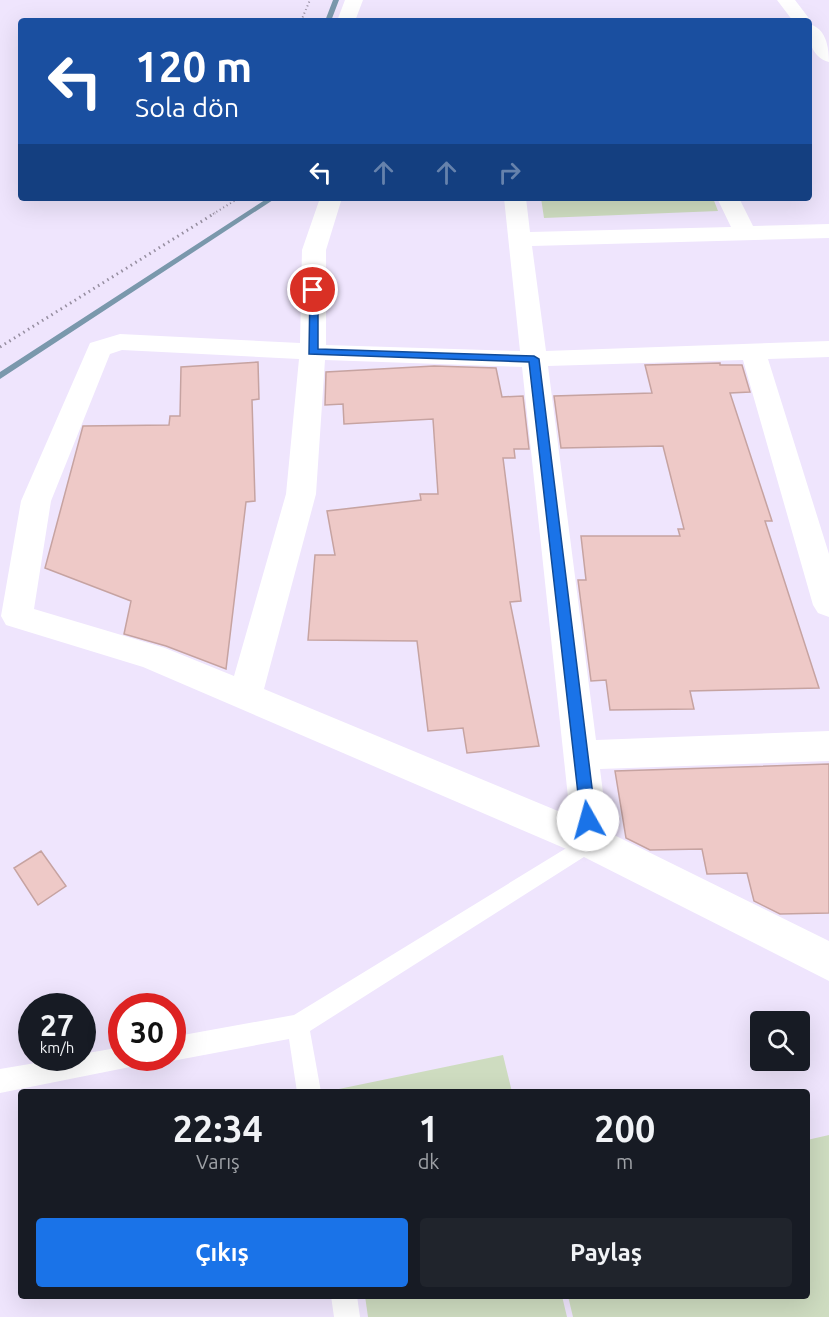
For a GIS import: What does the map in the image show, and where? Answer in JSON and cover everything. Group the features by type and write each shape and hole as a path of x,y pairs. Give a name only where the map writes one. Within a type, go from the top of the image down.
{"street":[{"path":"347,18 354,0"},
{"path":"786,0 800,18"},
{"path":"812,35 823,52"},
{"path":"245,696 301,494 313,352 314,250 330,201"},
{"path":"515,201 591,842"},
{"path":"729,201 745,233"},
{"path":"520,239 829,231"},
{"path":"829,349 534,359 313,352 120,342 99,349 36,501 17,616 153,657 591,842 829,962"},
{"path":"753,351 829,605"},
{"path":"580,755 829,746"}],"lane":[{"path":"186,1046 298,1026 591,842"},
{"path":"298,1026 308,1089"},
{"path":"0,1081 108,1061"},
{"path":"344,1299 347,1317"}],"path":[{"path":"302,18 310,0"},
{"path":"0,347 234,201"}],"green space":[{"path":"541,201 714,201 718,211 544,218"},
{"path":"503,1055 511,1089 339,1089"},
{"path":"829,1135 829,1317 573,1317 569,1299 810,1299 810,1139"},
{"path":"365,1299 563,1299 567,1317 368,1317"}],"building":[{"path":"258,362 259,399 252,400 255,501 246,502 226,669 166,646 124,634 131,601 45,568 83,426 169,425 170,416 180,416 181,367"},
{"path":"720,363 720,365 742,365 750,392 730,393 772,521 765,521 819,688 690,691 694,709 610,710 606,680 591,681 578,580 586,580 581,536 680,536 678,529 684,529 663,446 561,448 554,396 652,393 645,365"},
{"path":"434,366 496,368 502,397 523,396 529,449 514,449 515,458 503,458 521,601 510,602 539,746 467,753 463,728 428,731 417,641 308,640 315,555 335,555 327,511 421,500 420,494 438,494 433,419 344,424 343,404 325,405 326,372"},
{"path":"829,764 829,913 780,914 754,901 747,873 707,874 702,849 650,850 626,838 615,771"},
{"path":"41,851 66,886 38,905 14,868"}],"waterway":[{"path":"329,18 336,0"},
{"path":"0,376 268,201"}],"route":[{"path":"313,290 313,352 534,359 588,820"}]}
